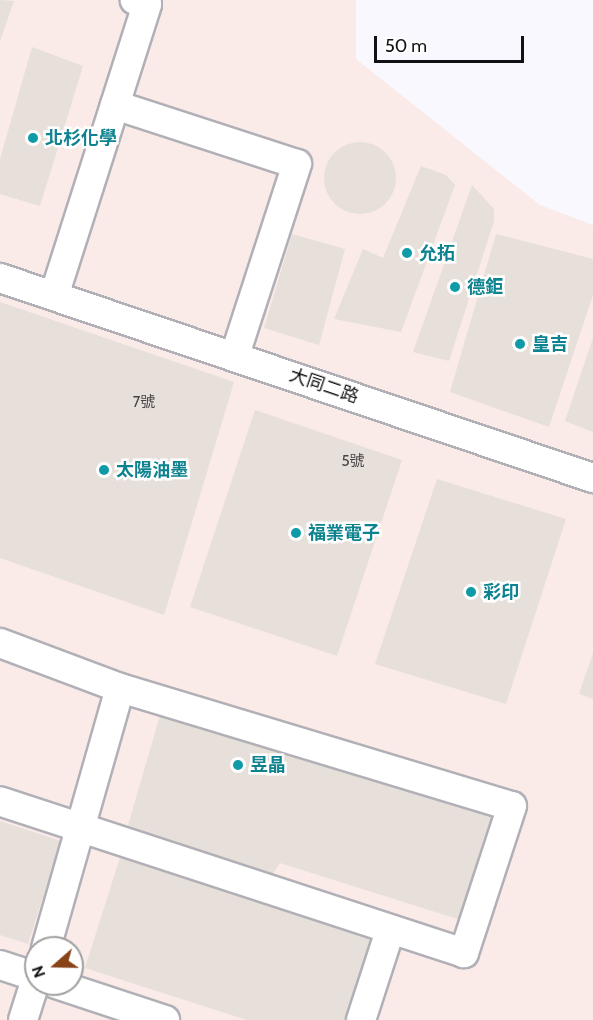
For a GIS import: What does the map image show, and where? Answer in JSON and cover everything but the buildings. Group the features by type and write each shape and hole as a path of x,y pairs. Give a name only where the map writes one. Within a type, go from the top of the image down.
{"street":[{"path":"54,296 147,4 135,0"},
{"path":"115,105 297,164 235,355"},
{"name":"大同二路","path":"0,278 235,355 593,478"},
{"path":"0,643 120,688 512,807 464,954 0,801"},
{"path":"49,936 83,827 120,688"},
{"path":"361,1020 390,931"},
{"path":"0,965 24,974"},
{"path":"84,993 165,1020"},
{"path":"23,1020 30,996"}],"shaded area":[{"path":"0,0 356,0 356,59 540,205 593,225 593,1020 0,1020"}],"place":[{"name":"北杉化學","path":"33,138"},
{"name":"允拓","path":"407,253"},
{"name":"德鉅","path":"455,287"},
{"name":"皇吉","path":"520,344"},
{"name":"太陽油墨","path":"104,470"},
{"name":"福業電子","path":"296,533"},
{"name":"彩印","path":"471,592"},
{"name":"昱晶","path":"238,765"}]}
